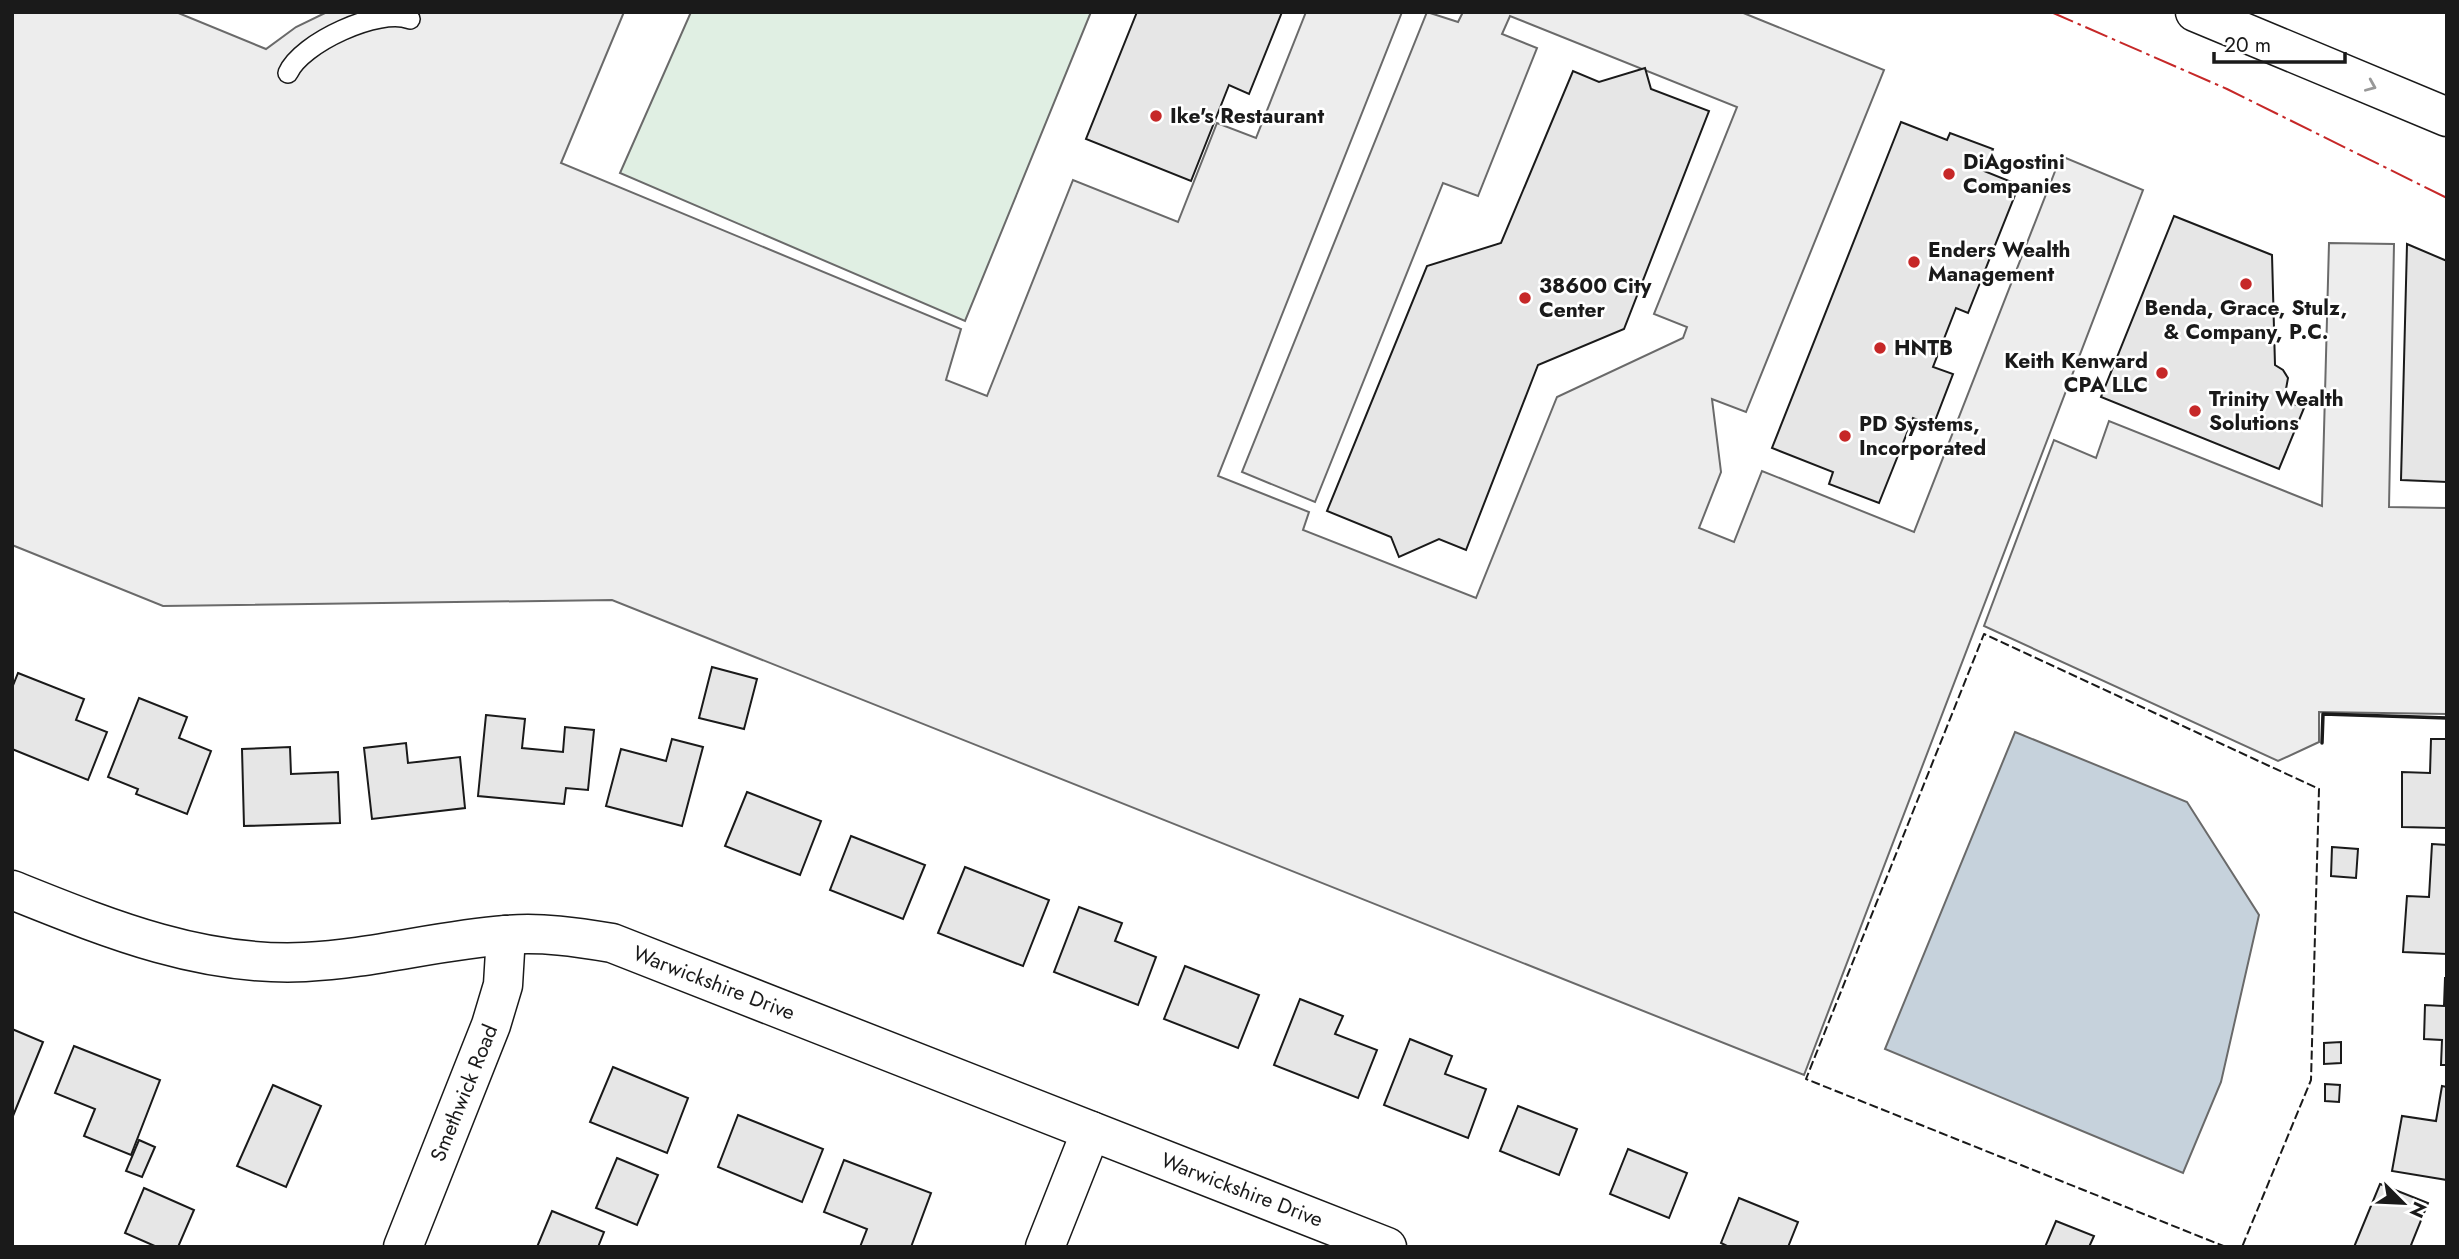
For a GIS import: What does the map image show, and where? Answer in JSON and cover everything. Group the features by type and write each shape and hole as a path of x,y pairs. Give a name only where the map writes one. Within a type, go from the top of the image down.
{"street":[{"path":"2195,12 2447,117"},
{"name":"Warwickshire Drive","path":"12,890 85,920 162,945 225,960 305,962 506,935 566,935 611,943 1387,1247"},
{"name":"Smethwick Road","path":"403,1247 491,1026 503,985 506,935"},
{"path":"1045,1247 1091,1132"}],"lane":[{"path":"288,73 292,63 311,47 343,30 400,15 410,19"}],"green space":[{"path":"691,12 1091,12 965,321 620,173"}],"shaded area":[{"path":"12,12 176,12 266,49 296,27 327,12 624,12 561,163 961,329 946,380 987,396 1073,180 1178,222 1217,123 1256,138 1306,12 1402,12 1218,476 1309,512 1303,530 1476,598 1557,397 1683,338 1687,327 1654,314 1737,107 1510,16 1502,34 1537,48 1478,196 1443,183 1315,502 1242,472 1427,12 1458,22 1463,12 1741,12 1884,70 1746,412 1712,399 1721,472 1699,528 1734,542 1762,471 1914,532 2061,156 2143,190 1804,1075 612,600 163,606 12,545"},
{"path":"2329,243 2394,244 2389,507 2447,508 2447,714 2319,712 2319,742 2278,761 1984,626 2054,440 2096,458 2109,421 2322,506"},
{"path":"2015,732 2187,802 2259,915 2221,1082 2183,1173 1885,1049"}],"building":[{"name":"Ike's Restaurant","path":"1137,12 1282,12 1249,94 1229,85 1191,181 1086,139"},
{"name":"38600 City Center","path":"1645,68 1651,89 1709,111 1624,329 1538,365 1466,550 1439,539 1399,557 1391,537 1327,511 1427,266 1501,243 1573,71 1599,82"},
{"path":"1901,122 1947,140 1950,133 1993,149 1984,171 2019,185 1968,313 1956,308 1933,367 1953,374 1933,426 1913,418 1879,503 1829,484 1833,472 1772,448"},
{"path":"2174,216 2272,255 2275,365 2283,370 2288,378 2284,400 2304,408 2279,469 2101,397"},
{"path":"2407,244 2447,261 2447,482 2401,480"},
{"path":"712,667 757,679 744,729 699,718"},
{"path":"18,673 84,699 76,720 107,732 88,780 12,749 12,688"},
{"path":"139,698 187,717 179,738 211,751 187,814 136,794 138,789 108,777"},
{"path":"486,715 525,719 522,748 563,752 565,727 594,730 588,790 566,788 564,804 478,796"},
{"path":"672,739 703,747 682,826 606,806 621,749 666,761"},
{"path":"2431,739 2447,739 2447,828 2402,827 2402,772 2430,773"},
{"path":"406,743 408,763 460,757 465,808 372,819 364,748"},
{"path":"290,747 291,774 338,772 340,823 244,826 242,749"},
{"path":"747,792 821,821 800,875 725,846"},
{"path":"851,836 925,865 903,919 830,890"},
{"path":"2432,844 2447,845 2447,954 2403,952 2407,896 2429,897"},
{"path":"2332,847 2358,849 2356,878 2331,876"},
{"path":"965,867 1049,900 1023,966 938,933"},
{"path":"1079,907 1122,923 1115,941 1156,957 1138,1005 1054,972"},
{"path":"1185,966 1259,995 1238,1048 1164,1019"},
{"path":"2445,978 2447,1065 2441,1065 2442,1040 2424,1039 2425,1005 2444,1006"},
{"path":"1300,999 1343,1016 1335,1034 1377,1050 1358,1098 1274,1065"},
{"path":"12,1029 43,1042 13,1116 12,1115"},
{"path":"1410,1039 1452,1056 1445,1074 1486,1089 1468,1138 1384,1105"},
{"path":"2341,1042 2341,1063 2324,1064 2324,1043"},
{"path":"74,1046 160,1080 131,1155 84,1136 95,1109 55,1093"},
{"path":"613,1067 688,1098 667,1153 590,1122"},
{"path":"2325,1084 2340,1085 2339,1102 2325,1101"},
{"path":"273,1085 321,1106 286,1187 237,1166"},
{"path":"2442,1086 2447,1087 2447,1180 2392,1171 2402,1116 2436,1121"},
{"path":"1518,1106 1577,1129 1559,1175 1500,1151"},
{"path":"738,1115 823,1149 802,1202 718,1167"},
{"path":"139,1140 155,1147 142,1177 126,1171"},
{"path":"1628,1149 1687,1173 1669,1218 1610,1194"},
{"path":"617,1158 658,1175 637,1225 596,1208"},
{"path":"844,1160 931,1193 911,1247 860,1247 867,1229 824,1212"},
{"path":"2380,1184 2428,1203 2411,1245 2414,1247 2354,1247"},
{"path":"144,1188 194,1210 178,1247 157,1247 125,1233"},
{"path":"1739,1198 1798,1222 1788,1247 1729,1247 1721,1243"},
{"path":"552,1211 604,1232 598,1247 537,1247"},
{"path":"2056,1221 2094,1236 2089,1247 2045,1247"}],"fence":[{"path":"2226,1247 1806,1079 1984,634 2319,789 2311,1080 2242,1247"}],"wall":[{"path":"2322,743 2323,714 2447,718"}],"power":[{"path":"2051,12 2227,89 2447,198"}],"place":[{"name":"Ike's Restaurant","path":"1156,116"},
{"name":"DiAgostini Companies","path":"1949,174"},
{"name":"Enders Wealth Management","path":"1914,262"},
{"name":"Benda, Grace, Stulz, & Company, P.C.","path":"2246,284"},
{"name":"38600 City Center","path":"1525,298"},
{"name":"HNTB","path":"1880,348"},
{"name":"Keith Kenward CPA LLC","path":"2162,373"},
{"name":"Trinity Wealth Solutions","path":"2195,411"},
{"name":"PD Systems, Incorporated","path":"1845,436"}]}
